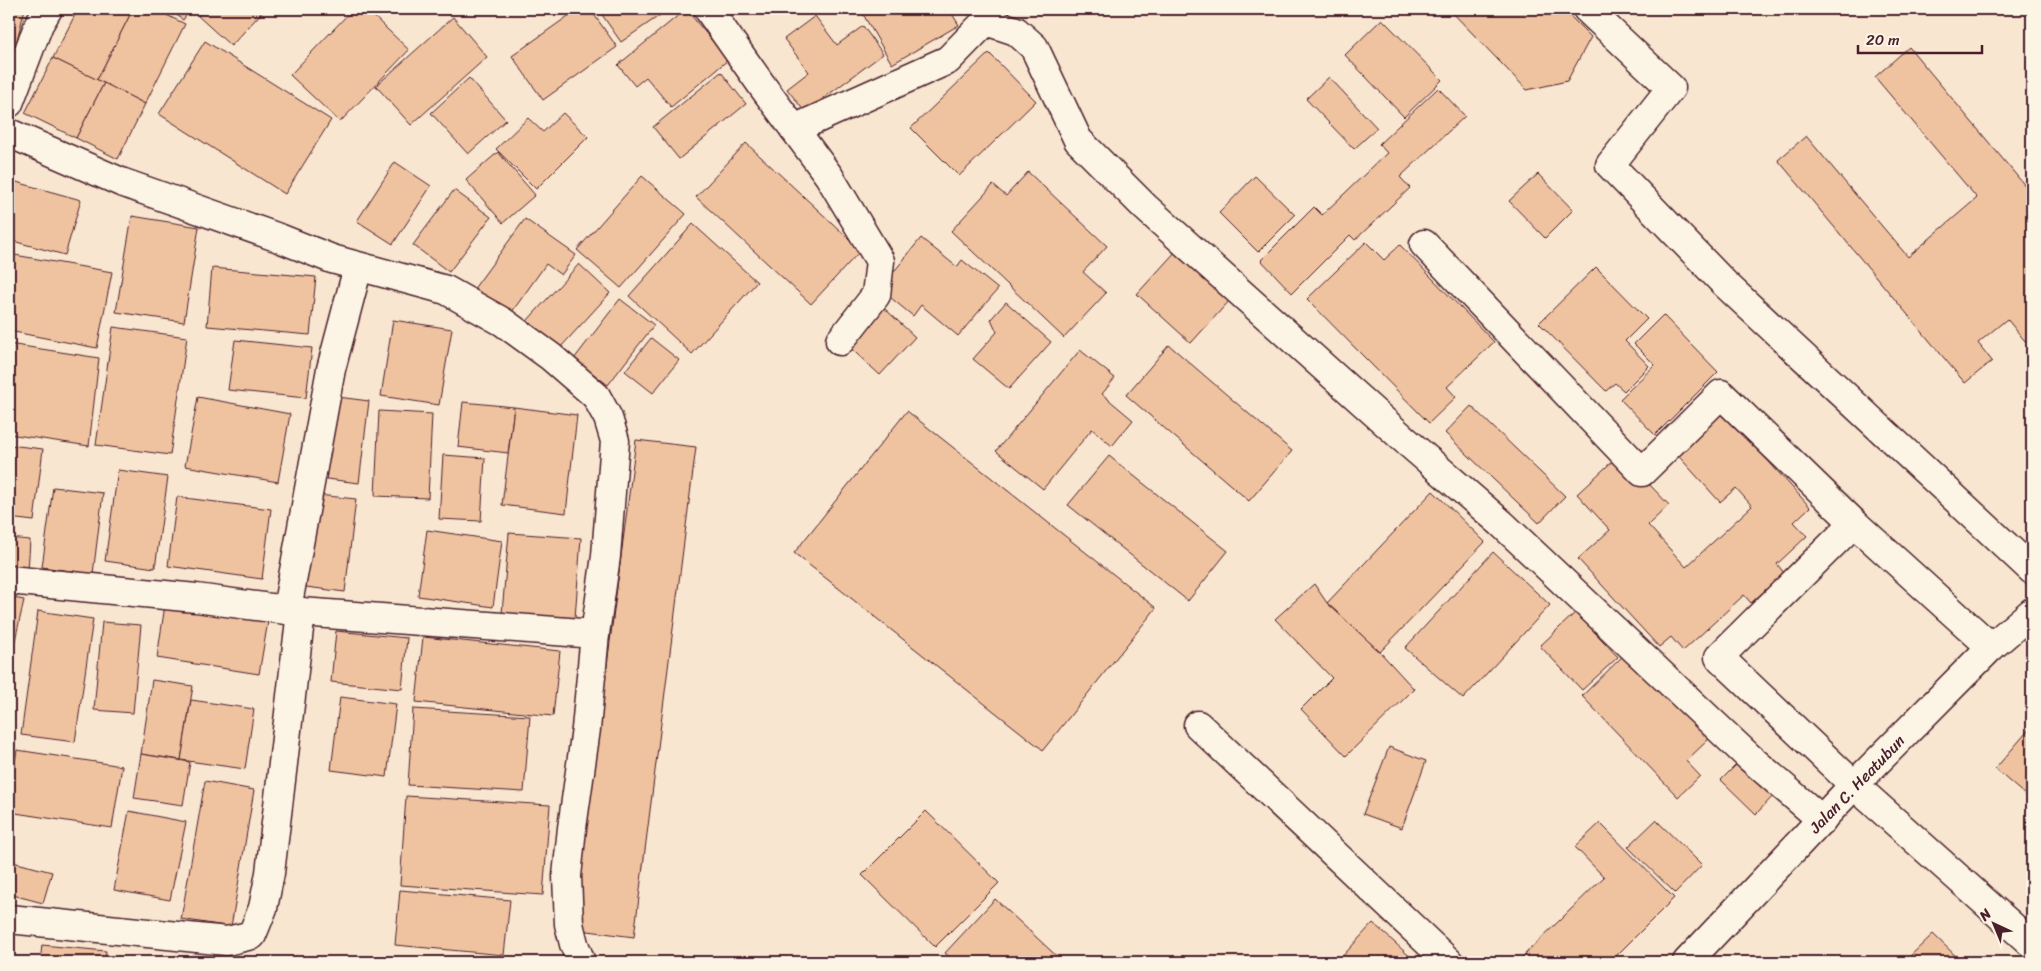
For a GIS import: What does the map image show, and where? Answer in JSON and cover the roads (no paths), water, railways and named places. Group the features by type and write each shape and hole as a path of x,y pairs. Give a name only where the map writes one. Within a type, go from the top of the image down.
{"street":[{"path":"9,102 39,24 48,9"},
{"path":"708,9 829,176 880,261 876,296 840,341"},
{"path":"1587,9 1671,88 1610,164 1724,283 2032,570"},
{"path":"794,130 948,60 986,22 1016,31 1034,48 1078,140 1146,207 1501,523 1749,757 1822,820"},
{"path":"9,133 121,182 358,268 446,290 503,322 551,357 596,396 608,418 615,441 606,556 595,634 586,730 572,828 566,893 568,924 581,962"},
{"path":"1424,244 1642,472 1721,394 1854,523 1991,647"},
{"path":"9,919 227,941 252,935 263,908 270,873 294,610 331,369 358,268"},
{"path":"1854,523 1719,657 1854,785 2032,944"},
{"path":"9,580 196,598 294,610 595,634"},
{"name":"Jalan C. Heatubun","path":"1687,962 1854,785 1991,647 2032,612"},
{"path":"1198,725 1449,962"}]}
